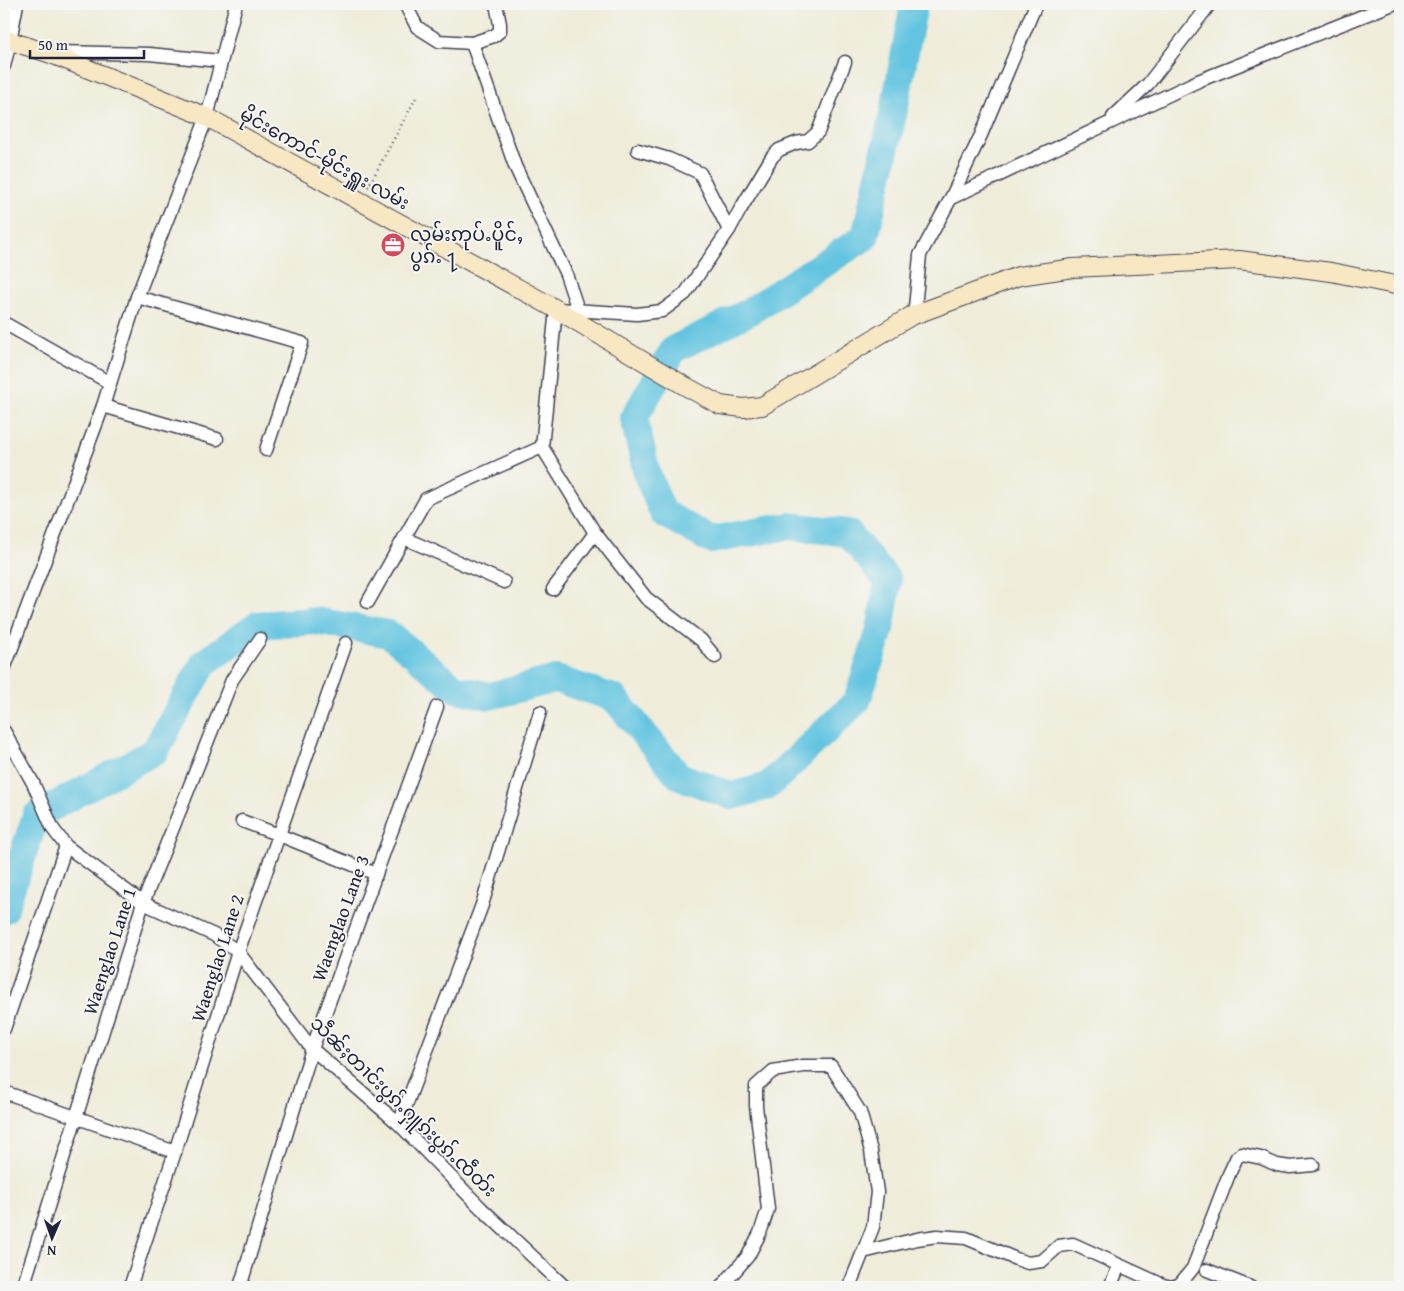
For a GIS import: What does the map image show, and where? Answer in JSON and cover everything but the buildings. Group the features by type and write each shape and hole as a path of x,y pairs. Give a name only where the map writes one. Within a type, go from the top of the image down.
{"main road":[{"name":"မိုင်းကောင်-မိုင်းရှူး လမ်း","path":"7,40 51,54 207,117 556,309 720,405 743,408 762,406 911,316 1019,276 1074,268 1239,260 1331,272 1400,286"}],"street":[{"path":"4,66 7,40 17,4"},
{"path":"4,669 102,406 137,298 207,117 236,4"},
{"path":"406,4 417,27 439,41 472,44 494,36 500,31 496,4"},
{"path":"911,316 915,308 920,255 951,198 981,135 1036,4"},
{"path":"1103,126 1148,84 1210,4"},
{"path":"951,198 1198,81 1393,4"},
{"path":"472,44 516,166 566,274 578,310"},
{"path":"51,54 56,52 149,54 220,61"},
{"path":"715,657 701,640 646,598 595,533 542,447 556,309 637,314 662,311 685,294 729,230 772,157 779,150 796,143 808,141 818,132 846,62"},
{"path":"638,150 668,159 700,174 729,230"},
{"path":"137,298 302,343 266,450"},
{"path":"4,323 110,383"},
{"path":"102,406 217,439"},
{"path":"368,602 426,499 542,447"},
{"path":"553,589 595,533"},
{"path":"404,538 504,582"},
{"name":"Waenglao Lane 1","path":"22,1287 143,903 232,680 260,639"},
{"name":"Waenglao Lane 2","path":"130,1287 238,952 346,643"},
{"name":"Waenglao Lane 3","path":"240,1287 312,1049 437,707"},
{"path":"399,1124 482,905 540,712"},
{"name":"သဵၼ်ႈတၢင်းပွၵ်ႉႁူၵ်းပွၵ်ႉၸဵတ်း","path":"4,731 33,783 53,829 66,846 143,903 214,935 238,952 312,1049 399,1124 559,1285"},
{"path":"242,821 376,874"},
{"path":"4,1029 66,846"},
{"path":"722,1287 748,1256 760,1233 768,1209 756,1106 756,1086 773,1071 803,1066 831,1066 860,1112 871,1151 877,1192 873,1227 849,1287"},
{"path":"4,1092 175,1152"},
{"path":"863,1252 936,1236 966,1238 1028,1263 1042,1261 1059,1246 1072,1244 1162,1285 1172,1287 1180,1284 1193,1268 1237,1157 1242,1154 1260,1158 1277,1165 1313,1165"},
{"path":"1110,1287 1119,1266"},
{"path":"1207,1270 1250,1287"}],"path":[{"path":"361,202 417,96"}],"waterway":[{"path":"4,910 36,816 155,751 204,663 257,625 316,621 389,634 456,689 490,696 556,679 614,698 679,776 732,796 768,786 857,701 880,630 888,581 848,533 789,526 711,540 663,513 647,474 634,418 674,349 747,313 865,237 894,110 914,4"}],"place":[{"name":"လုမ်းဢုပ်ႉပိူင်ႇ ပွၵ်ႉ ႑","path":"393,245"}]}
